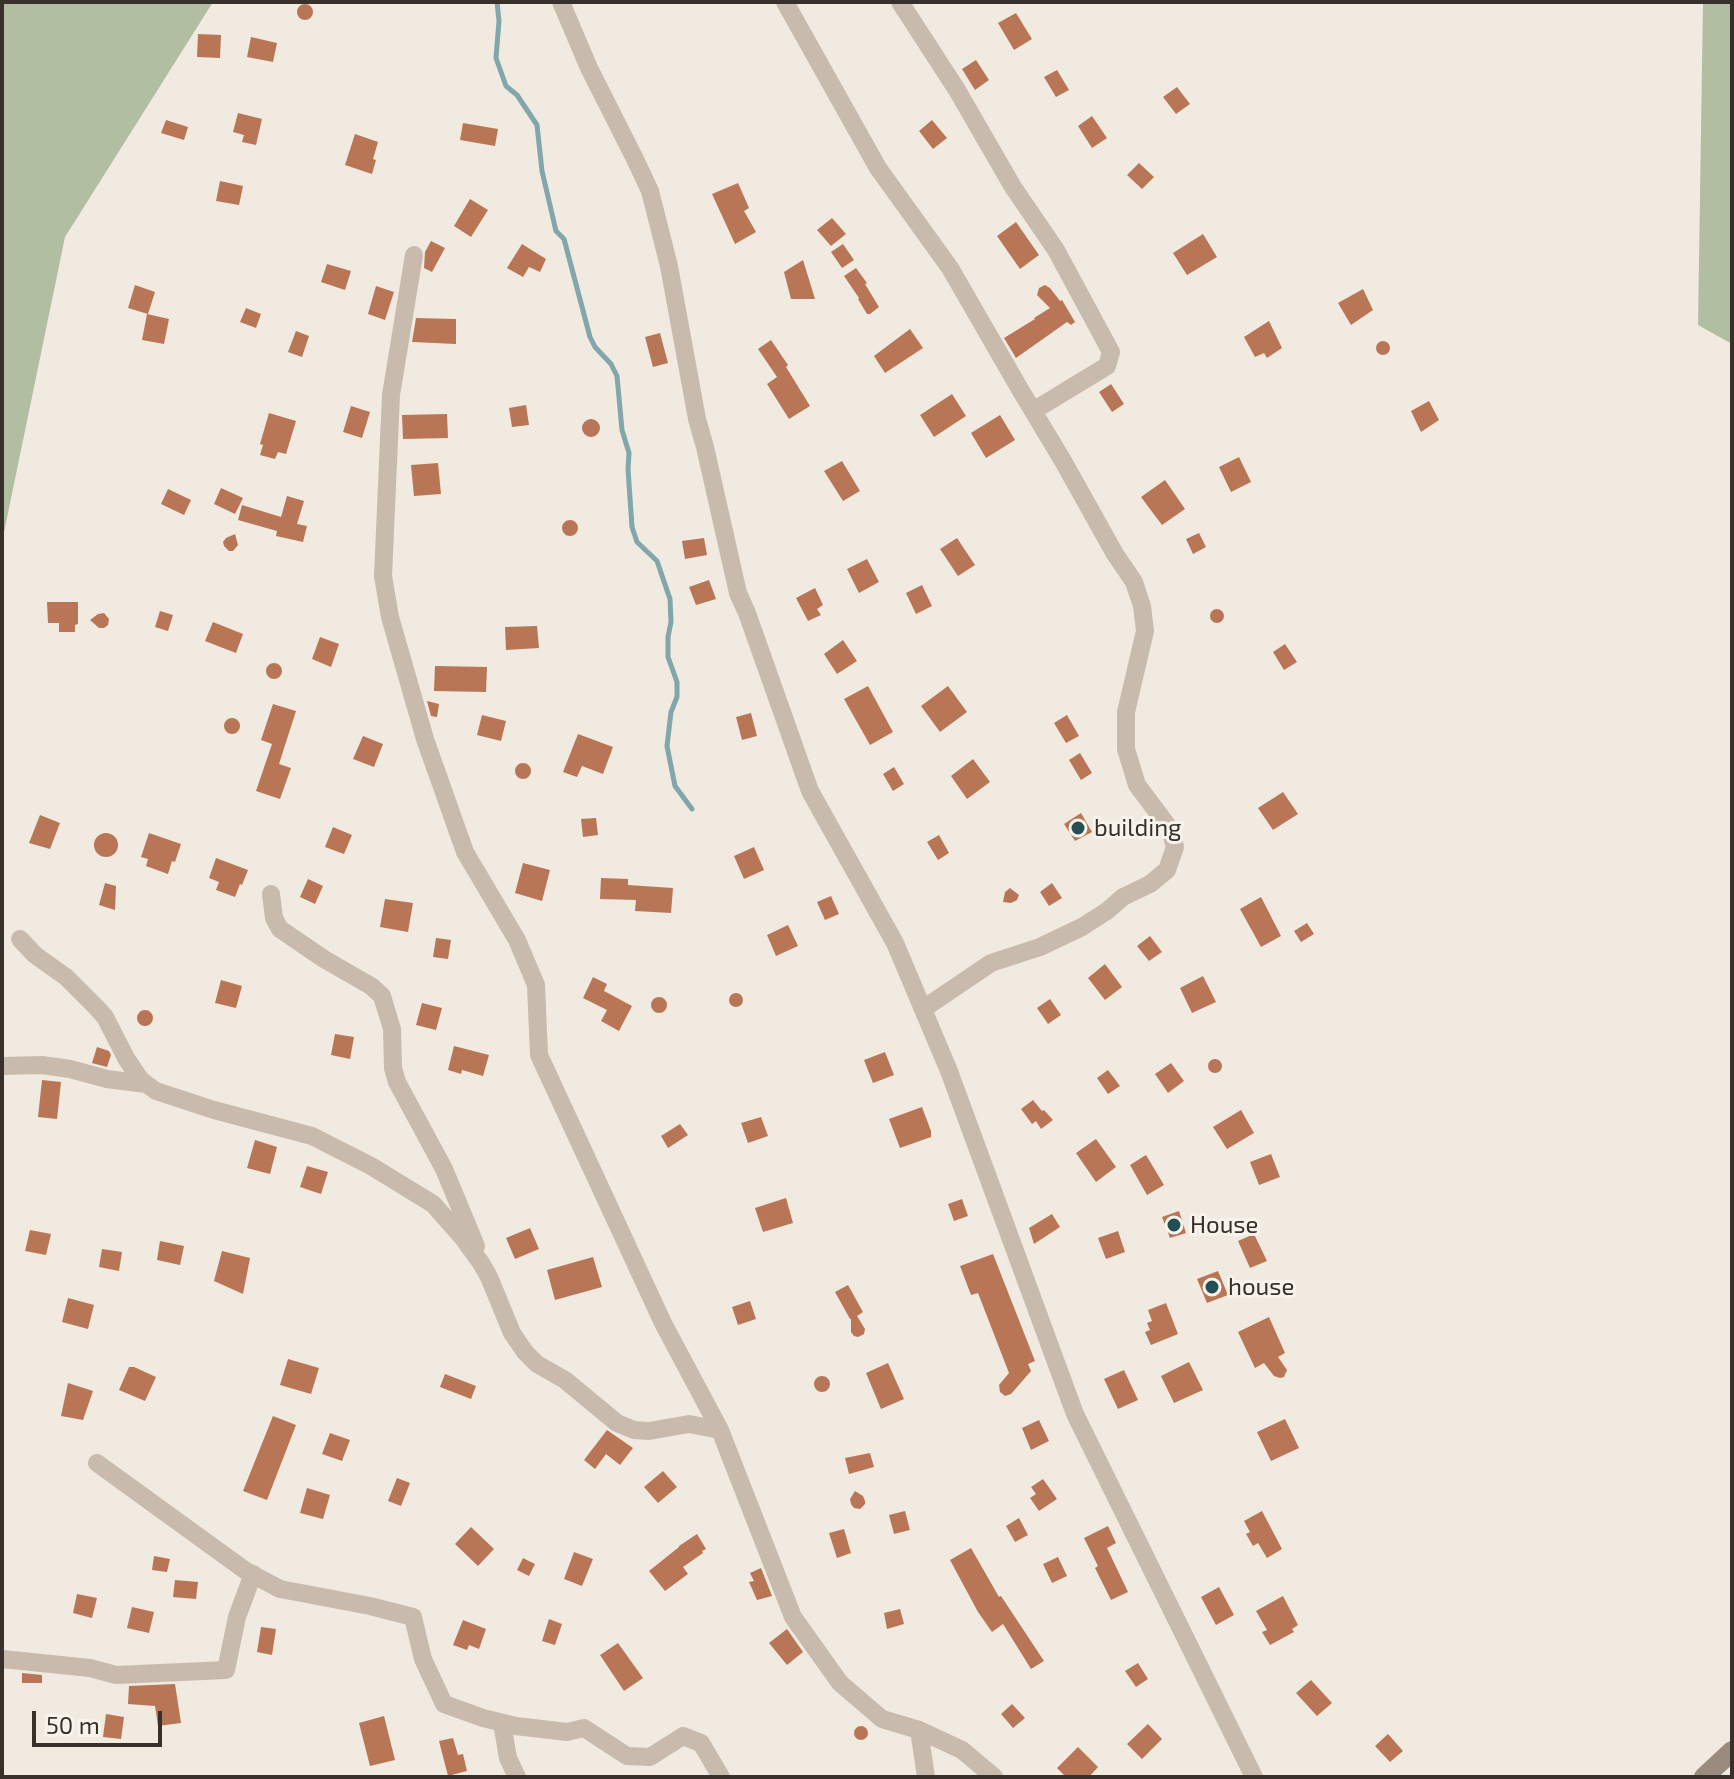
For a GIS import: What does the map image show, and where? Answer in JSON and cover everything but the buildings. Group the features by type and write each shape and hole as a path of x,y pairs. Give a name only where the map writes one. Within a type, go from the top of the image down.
{"main road":[{"path":"1704,1777 1732,1751"}],"street":[{"path":"561,2 589,68 650,191 669,266 697,419 738,593 810,791 895,943 955,1086 1075,1414 1254,1777"},
{"path":"785,2 878,168 950,268 1134,582 1142,606 1145,631 1126,712 1126,749 1137,785 1170,829 1175,847 1167,870 1082,927 1040,947 991,963 923,1009"},
{"path":"900,2 957,90 1013,187 1056,250 1111,352 1107,366 1033,411"},
{"path":"414,255 391,395 383,576 390,617 425,739 465,852 517,940 536,985 539,1055 663,1323 720,1430 793,1617 840,1683 882,1719 919,1730 962,1750 994,1777"},
{"path":"271,894 274,918 280,929 382,996 392,1029 393,1068 397,1082 450,1183 481,1263"},
{"path":"20,939 97,1008 140,1079 156,1091 312,1136 359,1159 433,1204 481,1263 512,1333 525,1352 617,1423 634,1430 649,1431 689,1424 720,1430"},
{"path":"2,1066 56,1067 146,1084"},
{"path":"97,1463 253,1574 280,1589 413,1617 423,1659 444,1704 502,1723 567,1732 584,1728 627,1756 650,1757 683,1736 701,1743 721,1777"},
{"path":"2,1659 90,1668 116,1675 226,1670 237,1617 253,1574"},
{"path":"502,1723 508,1758 517,1777"},
{"path":"919,1730 919,1776"}],"green space":[{"path":"2,2 213,2 65,237 2,542"},
{"path":"1703,2 1732,2 1732,344 1698,325"}],"waterway":[{"path":"497,2 496,58 506,86 517,95 537,125 542,171 556,231 564,239 590,337 617,376 622,430 629,453 632,527 637,542 657,561 670,599 668,657 677,682 677,697 671,712 667,746 675,786 692,809"}],"place":[{"name":"building","path":"1078,828"},
{"name":"House","path":"1174,1225"},
{"name":"house","path":"1212,1287"}]}
